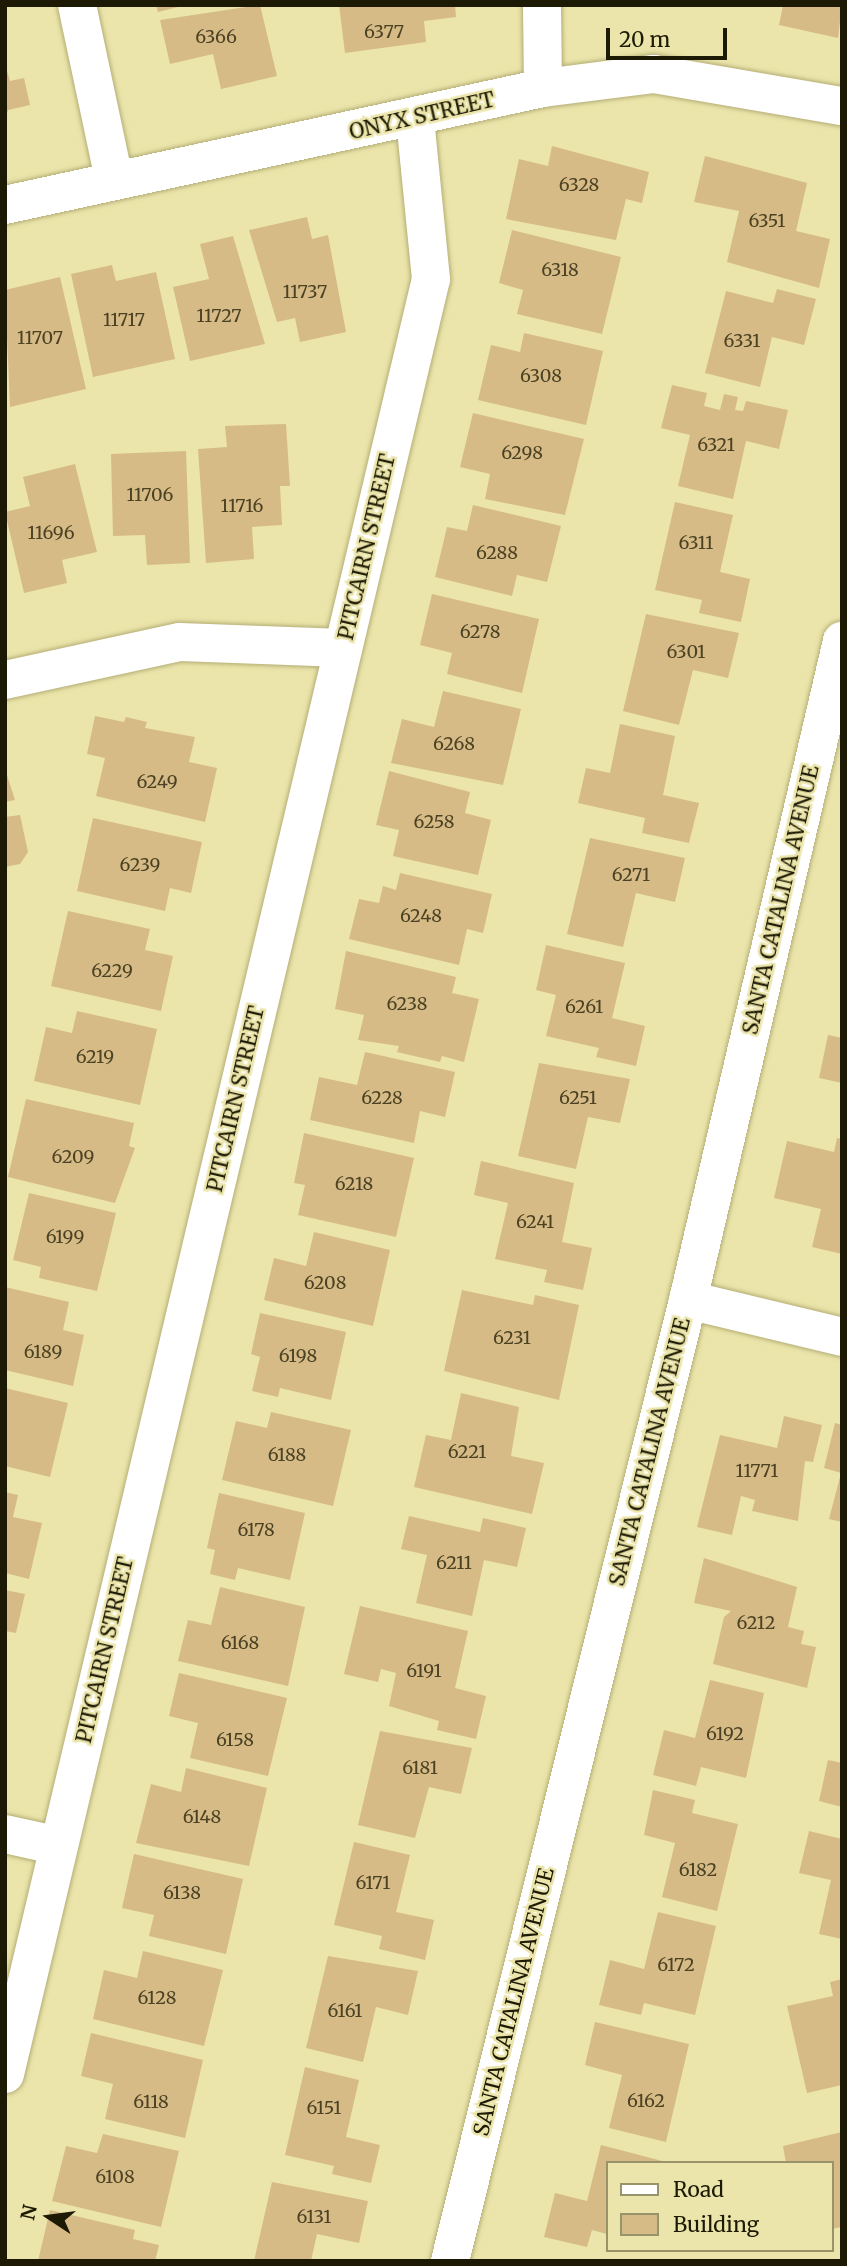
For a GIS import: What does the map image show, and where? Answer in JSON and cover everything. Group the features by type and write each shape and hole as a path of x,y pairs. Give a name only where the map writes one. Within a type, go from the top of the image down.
{"street":[{"path":"76,5 114,178"},
{"path":"542,5 543,88"},
{"name":"ONYX STREET","path":"5,205 114,178 415,120 543,88 654,74 842,106"},
{"name":"PITCAIRN STREET","path":"5,2074 430,279 415,120"},
{"name":"SANTA CATALINA AVENUE","path":"450,2261 688,1300 842,641"},
{"path":"5,680 180,642 343,648"},
{"path":"688,1300 842,1337"},
{"path":"5,1834 59,1846"}],"building":[{"path":"156,5 182,5 182,6 158,12"},
{"path":"260,5 277,76 221,89 213,54 170,64 160,20"},
{"path":"339,5 455,5 456,17 424,21 426,42 345,53"},
{"path":"783,5 842,5 838,38 779,25"},
{"path":"5,64 10,81 24,78 30,105 8,110 5,120"},
{"path":"552,146 649,172 642,203 626,199 616,240 506,219 519,159 548,166"},
{"path":"705,156 807,183 796,231 830,239 819,288 727,262 739,211 694,202"},
{"path":"307,217 312,239 328,235 346,332 300,342 295,318 277,322 249,230"},
{"path":"512,230 621,257 602,334 517,314 523,290 499,283"},
{"path":"233,236 265,344 190,361 173,287 209,279 200,244"},
{"path":"112,265 116,281 156,272 175,359 93,377 71,274"},
{"path":"60,277 86,389 10,407 5,290"},
{"path":"777,289 816,299 804,345 772,337 760,387 705,373 726,291 773,303"},
{"path":"524,333 603,351 586,425 478,400 491,345 520,352"},
{"path":"672,385 707,393 704,406 720,410 724,394 738,397 735,410 743,411 746,401 788,410 779,449 746,441 733,499 678,486 690,435 661,428"},
{"path":"473,413 584,439 565,515 485,499 490,474 460,467"},
{"path":"286,424 290,486 280,486 282,525 252,527 254,559 206,563 198,449 227,447 225,426"},
{"path":"186,451 190,563 147,565 145,535 113,536 111,454"},
{"path":"75,464 97,552 62,560 67,583 24,593 5,512 30,506 23,477"},
{"path":"675,502 733,515 720,572 750,579 741,622 699,613 702,600 655,590"},
{"path":"473,505 561,526 547,582 517,575 512,596 435,577 447,527 467,531"},
{"path":"432,594 539,619 522,693 447,674 452,653 420,645"},
{"path":"646,614 739,633 728,678 693,670 679,725 623,711"},
{"path":"443,691 521,709 503,785 391,763 402,719 434,727"},
{"path":"95,716 124,722 126,717 147,722 145,728 195,737 189,762 217,768 205,822 96,796 105,758 87,754"},
{"path":"620,724 675,736 663,795 699,803 689,843 642,833 645,818 578,803 586,768 610,773"},
{"path":"5,769 15,800 5,802"},
{"path":"389,771 470,792 465,813 491,820 478,875 393,856 399,830 376,825"},
{"path":"20,815 28,852 20,864 5,867 5,817"},
{"path":"93,818 202,842 191,893 170,888 165,911 77,891"},
{"path":"590,838 685,858 675,902 636,893 623,947 567,934"},
{"path":"400,873 492,894 483,933 467,929 459,965 349,939 359,899 379,903 383,886 396,890"},
{"path":"68,911 150,929 145,950 173,956 161,1011 51,986"},
{"path":"546,945 625,963 612,1018 645,1026 636,1066 596,1057 599,1048 546,1036 556,995 536,990"},
{"path":"346,951 456,977 452,993 479,999 464,1062 442,1056 440,1062 397,1052 399,1046 358,1040 364,1015 335,1009"},
{"path":"77,1011 157,1029 140,1105 34,1081 46,1027 72,1033"},
{"path":"828,1035 842,1038 842,1083 819,1078"},
{"path":"365,1052 455,1072 445,1117 420,1111 414,1143 310,1120 319,1077 357,1085"},
{"path":"539,1063 630,1079 620,1123 588,1117 576,1169 518,1156"},
{"path":"26,1099 134,1123 129,1146 135,1148 115,1203 8,1177"},
{"path":"304,1133 414,1158 396,1237 298,1215 305,1185 294,1183"},
{"path":"837,1138 842,1139 842,1254 812,1247 821,1209 774,1198 787,1141 834,1152"},
{"path":"481,1161 574,1183 562,1242 592,1248 583,1290 544,1282 547,1270 495,1259 508,1203 474,1195"},
{"path":"29,1193 116,1213 97,1291 39,1278 41,1267 13,1260"},
{"path":"314,1232 390,1250 373,1326 264,1300 274,1258 306,1266"},
{"path":"5,1287 69,1302 63,1330 84,1335 73,1386 5,1370"},
{"path":"462,1290 533,1305 535,1295 579,1305 559,1400 444,1371"},
{"path":"260,1313 346,1332 331,1400 280,1388 278,1397 252,1391 260,1357 251,1354"},
{"path":"5,1388 68,1403 50,1477 5,1466"},
{"path":"461,1393 519,1407 511,1456 544,1463 532,1514 414,1487 426,1435 451,1440"},
{"path":"271,1412 351,1430 333,1506 222,1480 236,1421 267,1428"},
{"path":"784,1416 822,1425 813,1462 805,1461 798,1521 752,1511 755,1500 741,1496 732,1535 697,1527 720,1435 777,1448"},
{"path":"835,1423 842,1425 842,1522 829,1519 841,1473 824,1468"},
{"path":"5,1492 18,1495 13,1517 42,1523 29,1579 5,1573"},
{"path":"219,1493 305,1513 290,1580 238,1568 235,1580 210,1574 215,1550 207,1548"},
{"path":"409,1516 480,1532 483,1518 526,1528 517,1567 484,1560 472,1616 416,1603 427,1555 401,1549"},
{"path":"704,1558 797,1587 788,1627 804,1631 801,1644 816,1647 807,1688 713,1664 724,1617 731,1611 694,1603"},
{"path":"220,1587 305,1607 288,1686 178,1661 188,1620 211,1625"},
{"path":"5,1590 25,1594 16,1633 5,1631"},
{"path":"360,1606 468,1631 455,1688 486,1696 476,1739 437,1730 439,1721 389,1706 396,1673 381,1669 378,1682 344,1674"},
{"path":"179,1673 287,1698 268,1776 190,1758 198,1723 169,1716"},
{"path":"710,1680 764,1693 746,1778 701,1767 696,1786 653,1775 664,1730 695,1738"},
{"path":"380,1731 472,1748 461,1794 429,1787 415,1838 358,1825"},
{"path":"828,1760 842,1763 842,1807 819,1801"},
{"path":"186,1768 267,1788 249,1866 136,1843 151,1784 181,1792"},
{"path":"653,1790 695,1800 692,1813 738,1824 717,1911 662,1897 675,1843 644,1835"},
{"path":"809,1831 842,1839 842,1939 819,1934 831,1880 799,1873"},
{"path":"354,1842 410,1855 396,1912 434,1920 425,1960 379,1949 382,1936 334,1925"},
{"path":"134,1854 243,1879 226,1954 149,1936 154,1915 122,1908"},
{"path":"658,1912 716,1926 695,2015 644,2003 641,2015 599,2005 610,1960 644,1969"},
{"path":"143,1951 223,1970 204,2046 93,2019 104,1970 137,1978"},
{"path":"328,1956 418,1971 408,2015 376,2007 363,2062 306,2048"},
{"path":"842,1979 842,2085 807,2093 787,2006 833,1996 830,1982"},
{"path":"595,2022 689,2044 666,2142 609,2128 622,2075 585,2065"},
{"path":"91,2033 203,2060 185,2138 105,2119 113,2084 81,2076"},
{"path":"305,2067 359,2080 346,2137 380,2145 371,2183 332,2174 334,2166 285,2155"},
{"path":"842,2132 842,2227 833,2229 833,2161 786,2161 783,2146"},
{"path":"103,2134 179,2151 161,2227 52,2201 66,2146 97,2153"},
{"path":"601,2145 662,2161 606,2161 606,2234 592,2230 587,2247 544,2237 555,2193 587,2201"},
{"path":"272,2182 368,2201 359,2243 317,2234 311,2261 254,2261"},
{"path":"50,2210 135,2230 133,2239 159,2245 155,2261 38,2261"}]}
